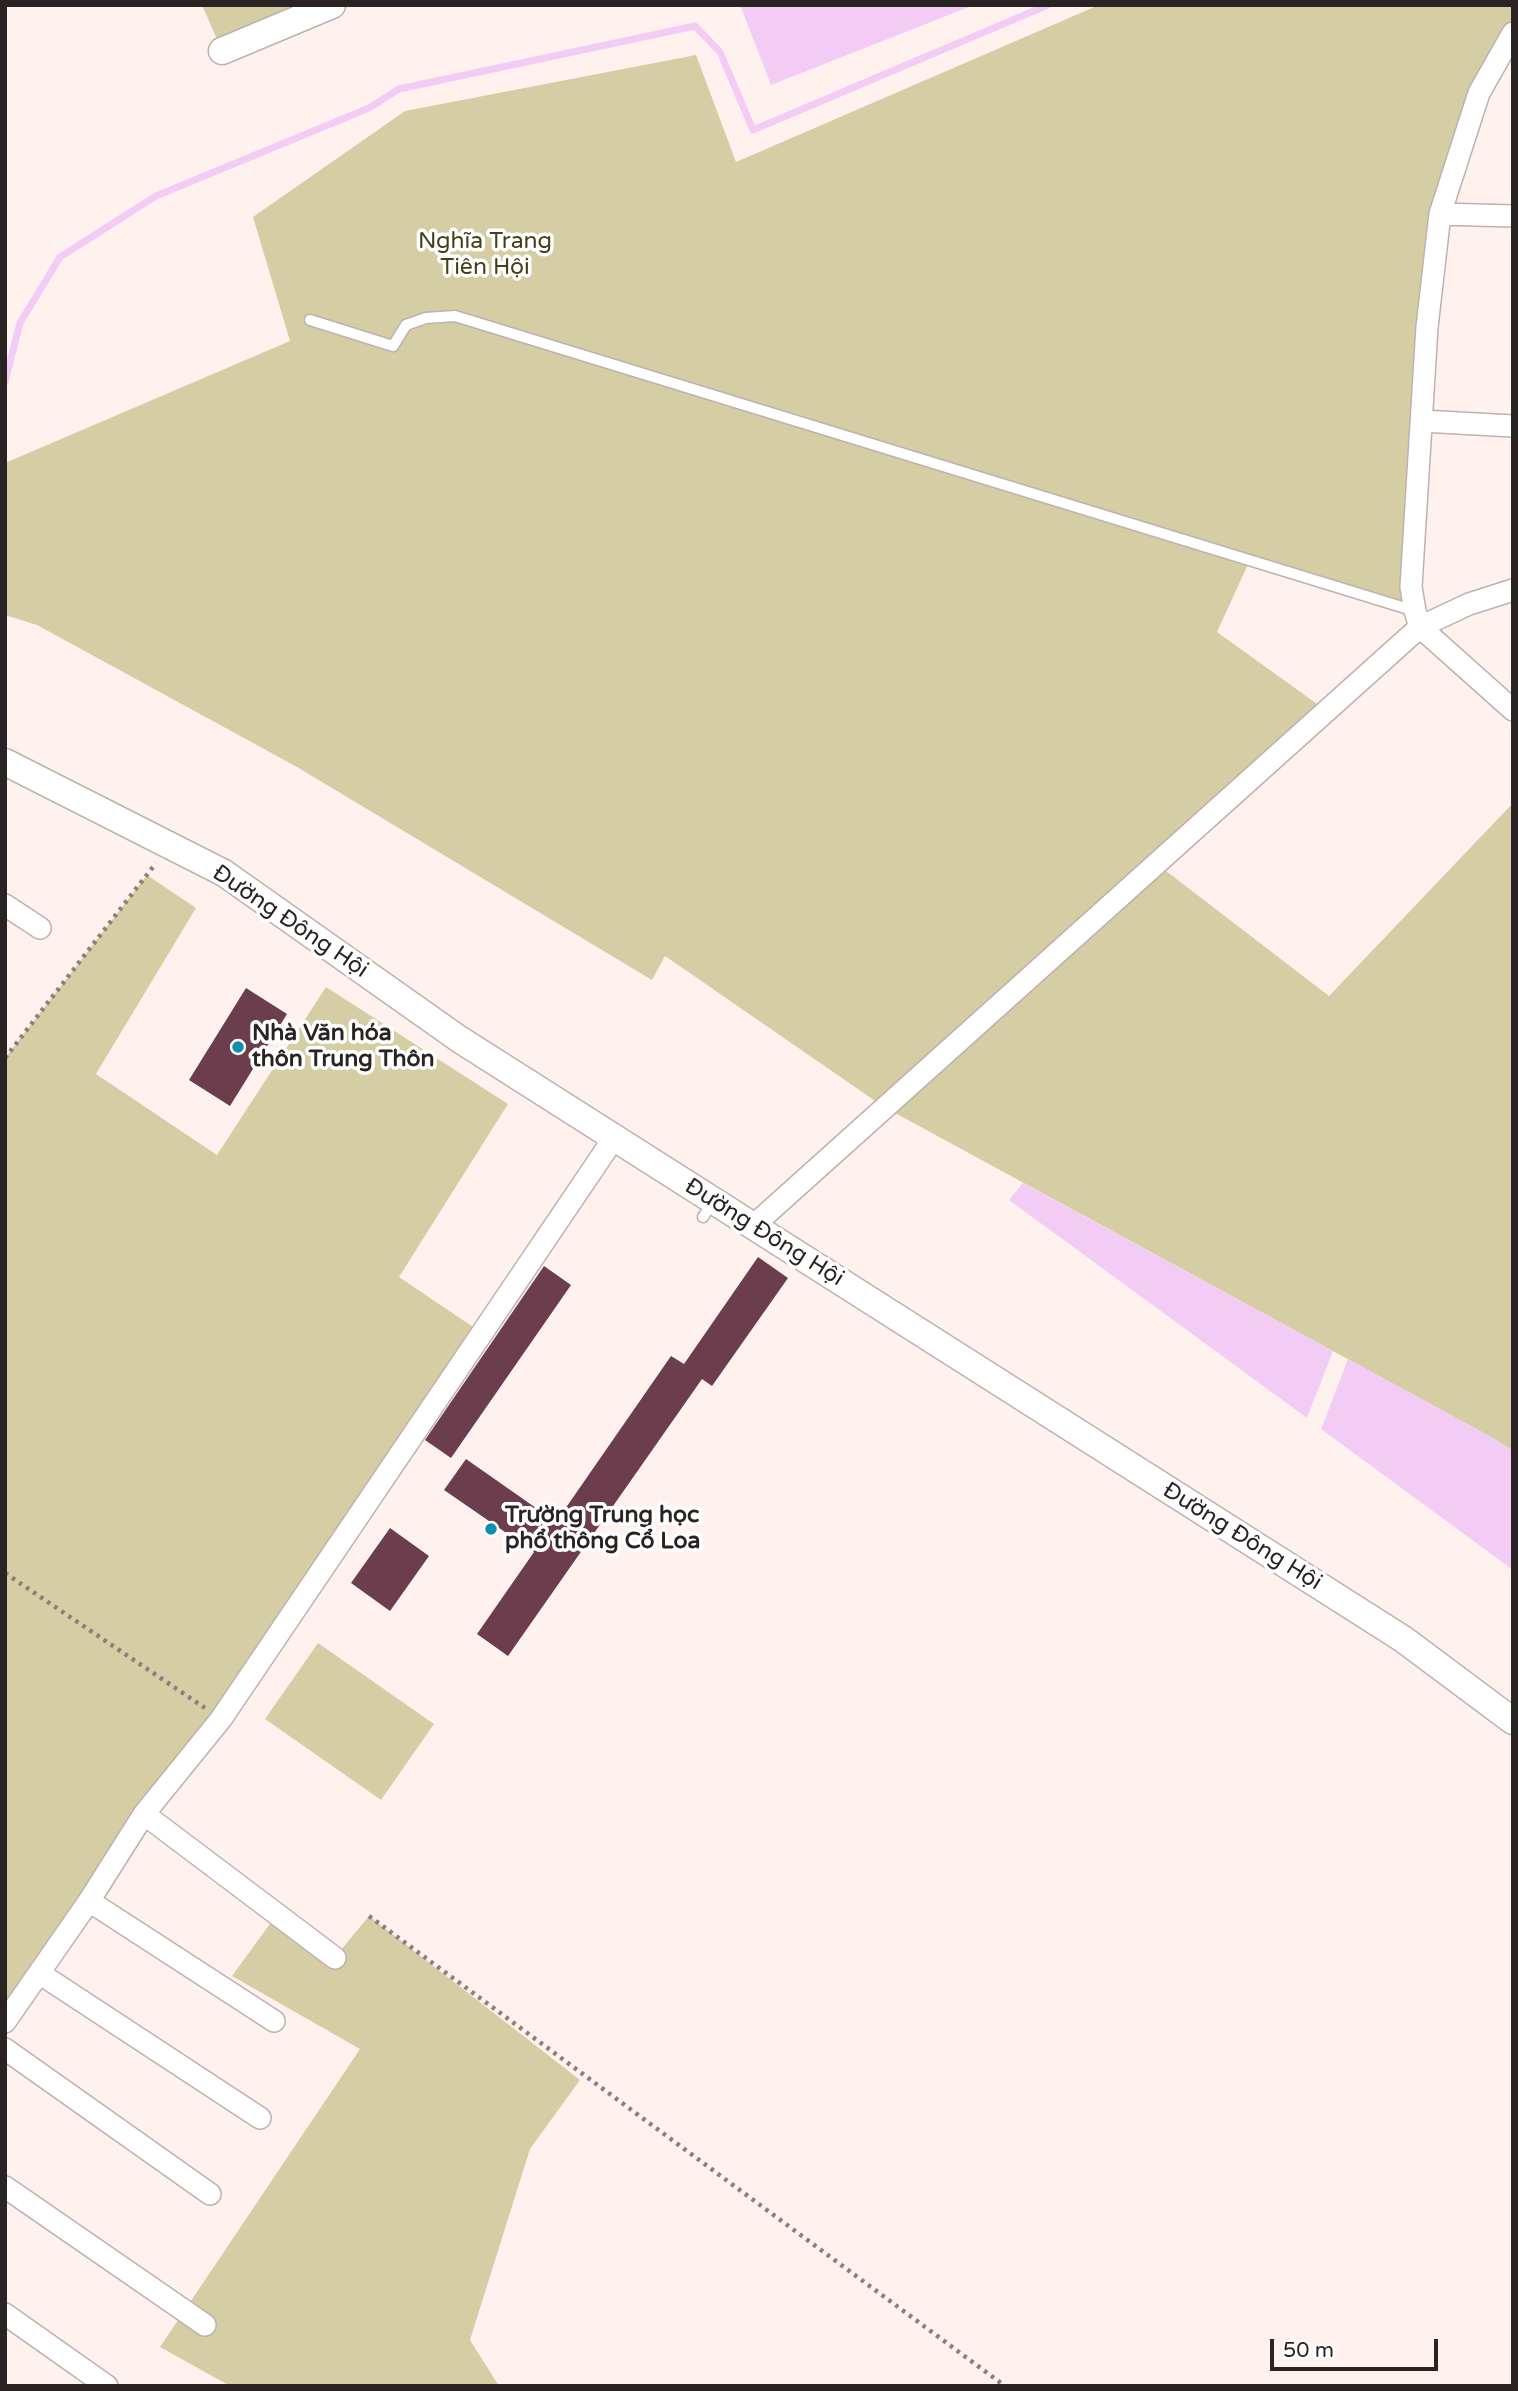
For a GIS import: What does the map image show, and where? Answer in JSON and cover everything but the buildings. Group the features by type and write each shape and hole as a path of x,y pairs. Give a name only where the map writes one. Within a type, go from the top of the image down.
{"street":[{"path":"222,51 332,5"},
{"path":"1513,33 1479,93 1440,214 1427,327 1411,587 1417,619 1513,710"},
{"path":"1440,214 1513,216"},
{"path":"1422,421 1513,426"},
{"path":"753,1226 1417,619 1513,590"},
{"name":"Đường Đông Hội","path":"5,762 224,873 459,1039 614,1138 708,1209 753,1226 1403,1639 1509,1711"},
{"path":"5,905 40,928"},
{"path":"5,2022 89,1901 144,1814 221,1718 614,1138"},
{"path":"144,1814 335,1958"},
{"path":"89,1901 274,2021"},
{"path":"39,1973 260,2118"},
{"path":"5,2049 210,2194"},
{"path":"5,2187 205,2325"},
{"path":"5,2314 107,2386"}],"lane":[{"path":"310,320 393,346 406,325 426,318 454,316 1417,619"}],"path":[{"path":"5,1058 170,846"},
{"path":"5,1573 221,1718"},
{"path":"369,1916 1004,2386"}],"green space":[{"path":"202,5 332,5 222,51"},
{"name":"Nghĩa Trang Tiên Hội","path":"1099,5 1513,5 1513,31 1440,214 1415,611 1250,560 1217,632 1327,711 1157,864 1329,996 1513,803 1513,1451 884,1107 665,956 652,980 297,767 37,625 5,615 5,463 290,341 253,217 405,111 696,55 736,162"},
{"path":"147,875 196,908 96,1074 217,1155 326,987 508,1104 399,1277 482,1333 5,2026 5,1058"},
{"path":"318,1643 434,1724 381,1800 265,1719"},
{"path":"277,1914 335,1957 369,1916 580,2080 530,2149 470,2340 499,2386 230,2386 160,2347 360,2049 232,1976"}],"shaded area":[{"path":"740,5 974,5 771,85"},
{"path":"1023,1183 1333,1351 1307,1418 1009,1200"},
{"path":"1348,1359 1513,1451 1513,1570 1321,1429"}],"waterway":[{"path":"5,382 20,323 60,257 156,196 369,108 399,89 695,26 720,52 753,130 1048,5"}],"place":[{"name":"Nhà Văn hóa thôn Trung Thôn","path":"238,1047"},
{"name":"Trường Trung học phổ thông Cổ Loa","path":"491,1529"}]}
